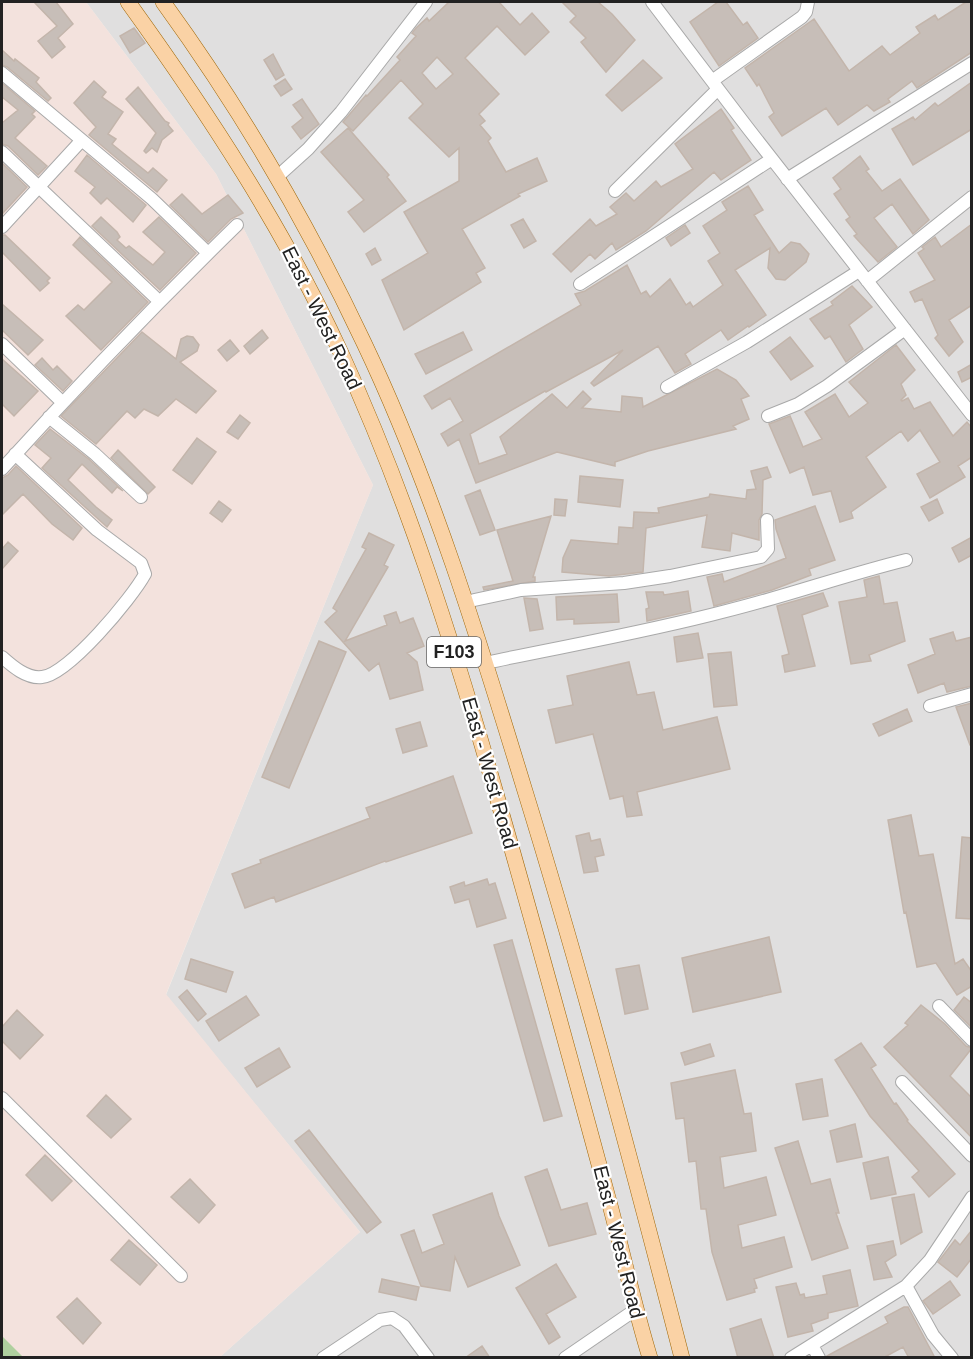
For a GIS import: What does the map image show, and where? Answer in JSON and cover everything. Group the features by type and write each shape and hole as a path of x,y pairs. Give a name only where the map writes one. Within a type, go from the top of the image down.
{"main road":[{"name":"East - West Road","path":"128,2 205,114 298,264 341,352 403,501 469,698 538,939 611,1209 635,1310 650,1358"},
{"name":"East - West Road","path":"163,2 277,177 321,255 365,344 427,494 485,663 568,930 682,1358"}],"street":[{"path":"277,177 308,149 341,112 426,2"},
{"path":"652,2 972,415"},
{"path":"615,191 715,85 802,17 806,12 808,2"},
{"path":"787,179 972,63"},
{"path":"2,74 152,199 208,253"},
{"path":"2,227 81,141"},
{"path":"2,152 159,301"},
{"path":"580,284 772,159"},
{"path":"668,387 863,276 972,197"},
{"path":"2,469 62,402 159,301 237,225"},
{"path":"768,416 798,404 818,392 905,329"},
{"path":"2,344 62,402"},
{"path":"49,417 95,454 141,497"},
{"path":"2,657 16,670 40,678 57,673 81,652 138,587 145,574 141,563 97,530 15,454"},
{"path":"465,602 521,590 624,583 761,557 768,549 767,520"},
{"path":"485,663 725,612 906,560"},
{"path":"930,706 972,693"},
{"path":"939,1006 972,1040"},
{"path":"902,1082 972,1156"},
{"path":"2,1098 181,1276"},
{"path":"791,1358 906,1286 930,1260 972,1197"},
{"path":"906,1286 933,1335 952,1358"},
{"path":"565,1358 635,1310"},
{"path":"323,1358 380,1320 392,1318 404,1326 428,1358"},
{"path":"812,1345 819,1358"}],"shaded area":[{"path":"2,2 86,2 216,174 373,485 166,994 360,1232 220,1357 2,1358"},
{"path":"86,2 971,2 971,1357 220,1357 360,1232 166,995 373,485 216,174"}],"green space":[{"path":"2,1336 23,1357 2,1357"}],"building":[{"path":"34,2 56,2 73,24 58,38 65,47 52,58 38,41 57,26"},
{"path":"449,2 499,2 520,25 532,13 549,32 525,55 497,26 465,58 499,94 479,114 485,121 480,125 491,138 488,141 506,172 537,158 547,181 518,194 520,196 462,229 485,268 476,273 481,282 404,330 382,280 428,253 404,212 459,181 459,148 449,157 409,118 423,104 401,80 353,131 343,122 400,60 397,57 416,36 412,33 416,28 427,18 429,21","holes":["437,57 453,74 436,89 422,73"]},
{"path":"562,2 598,2 635,40 606,72 581,42 586,38 570,22 576,16"},
{"path":"718,2 726,2 743,25 747,22 758,38 719,66 690,22"},
{"path":"966,2 972,2 972,52 917,88 912,81 888,99 890,102 874,111 867,105 838,125 826,108 782,136 769,117 774,113 759,84 757,86 745,68 814,19 849,71 882,46 890,55 920,33 916,27 935,15 938,20"},
{"path":"134,28 145,43 130,53 120,36"},
{"path":"2,50 39,78 36,82 51,98 48,101 2,65"},
{"path":"273,54 284,75 276,80 264,60"},
{"path":"643,60 662,78 622,111 606,95"},
{"path":"285,79 292,89 281,96 274,86"},
{"path":"94,81 106,92 102,97 123,112 108,134 116,139 112,144 148,173 153,168 167,180 157,192 89,135 96,127 74,103"},
{"path":"972,82 972,129 913,165 892,129 913,117 915,120 935,103 938,106"},
{"path":"2,83 35,111 32,114 35,117 15,138 47,166 38,175 8,146 2,144 2,123 18,110 2,97"},
{"path":"138,87 169,123 173,131 162,140 157,152 152,148 146,153 144,151 156,133 126,99"},
{"path":"302,99 319,124 301,139 292,127 303,118 293,105"},
{"path":"721,109 734,128 731,130 751,160 721,180 714,172 646,231 616,250 612,243 595,259 590,254 571,272 553,254 590,219 596,226 617,214 610,207 626,193 634,201 656,181 661,187 693,169 675,144"},
{"path":"348,128 389,175 387,177 406,201 364,232 348,212 364,200 321,152"},
{"path":"87,155 146,205 133,222 107,198 101,204 90,193 95,187 75,171"},
{"path":"860,156 869,169 866,171 882,191 900,179 929,220 913,234 892,204 874,218 897,247 878,262 854,236 857,234 846,220 850,217 834,194 841,189 833,178"},
{"path":"2,163 27,187 2,214"},
{"path":"748,186 763,210 754,215 779,253 791,242 800,244 809,254 806,262 785,280 776,279 768,268 770,248 735,270 766,315 728,340 721,330 685,354 691,364 675,373 658,346 594,386 591,383 623,350 470,434 479,464 507,454 500,437 552,394 567,408 583,391 591,399 582,408 621,412 622,396 642,398 643,407 717,369 736,380 749,396 741,399 749,419 733,426 736,429 648,451 615,462 615,466 557,452 476,483 459,439 448,446 441,434 463,421 450,398 432,409 424,396 581,305 575,294 585,291 627,265 641,294 646,291 650,297 670,279 686,305 690,302 693,307 723,285 708,261 720,253 703,226 727,210 722,202"},
{"path":"182,194 202,214 228,195 243,213 231,219 208,242 170,205"},
{"path":"101,217 117,232 120,237 117,240 126,248 129,246 153,265 165,252 143,232 159,217 196,253 160,290 92,226"},
{"path":"523,219 536,241 524,248 511,225"},
{"path":"972,224 972,305 949,320 963,342 949,356 935,338 938,335 922,299 915,302 910,292 935,280 918,253 924,249 922,247 935,237 941,247"},
{"path":"685,225 690,233 671,246 666,238"},
{"path":"2,235 5,235 50,278 47,281 49,283 40,291 2,252"},
{"path":"80,237 148,302 101,350 66,316 78,305 84,310 112,282 73,245"},
{"path":"375,248 381,260 372,265 366,254"},
{"path":"852,286 872,307 849,325 863,349 846,362 830,336 825,339 810,319 833,305 831,302"},
{"path":"2,304 43,340 28,355 2,330"},
{"path":"262,330 268,338 250,354 244,346"},
{"path":"142,332 176,359 181,339 187,336 193,337 199,345 197,351 180,362 216,391 196,413 176,399 158,416 144,409 135,418 127,411 96,444 61,416"},
{"path":"463,332 472,350 426,374 415,354"},
{"path":"790,337 813,366 791,380 770,352"},
{"path":"230,340 239,351 227,361 218,350"},
{"path":"896,345 915,370 901,384 906,395 901,400 908,398 914,409 930,402 953,436 967,422 972,428 972,457 958,466 965,477 930,498 917,474 940,462 920,430 908,441 901,431 866,457 886,487 851,512 853,518 840,522 831,491 813,495 804,467 790,473 769,424 790,416 803,447 822,439 805,412 835,394 849,417 868,403 849,382"},
{"path":"42,358 53,370 57,366 72,381 63,391 35,365"},
{"path":"2,359 38,391 14,416 2,404"},
{"path":"972,364 972,377 962,382 958,372"},
{"path":"240,415 250,423 238,439 227,432"},
{"path":"50,429 90,460 123,491 117,487 112,493 82,464 68,480 112,520 107,527 42,468 51,458 35,445"},
{"path":"197,438 216,452 192,484 173,470"},
{"path":"118,450 155,487 148,494 111,458"},
{"path":"16,466 82,528 73,540 52,524 23,494 2,515 2,478"},
{"path":"767,467 771,477 763,480 759,540 732,533 730,551 702,547 707,515 646,528 643,572 609,576 562,572 563,558 571,540 618,544 619,527 633,528 634,512 659,513 658,508 709,497 710,494 746,499 747,490 756,489 751,471"},
{"path":"580,476 623,480 620,507 578,502"},
{"path":"480,490 495,530 480,535 465,496"},
{"path":"555,499 567,500 565,516 554,515"},
{"path":"937,499 943,513 929,521 921,507"},
{"path":"219,501 231,510 222,522 210,513"},
{"path":"815,506 835,560 809,569 811,575 772,590 714,606 707,577 722,574 724,582 786,558 775,520"},
{"path":"551,516 533,577 535,581 484,590 483,587 513,581 497,530"},
{"path":"369,533 394,545 384,565 388,567 345,641 387,625 384,616 396,612 400,623 413,618 424,646 407,653 417,662 423,690 390,699 379,663 369,671 325,622 337,611 333,608 366,549 362,547"},
{"path":"972,537 972,555 959,562 952,548"},
{"path":"8,542 18,551 2,569 2,549"},
{"path":"879,576 884,604 897,602 905,641 869,655 871,661 851,664 839,602 867,597 864,580"},
{"path":"688,591 691,611 647,621 646,609 649,608 646,592 663,592 664,595"},
{"path":"823,593 828,606 802,615 815,666 785,672 782,656 789,654 777,606"},
{"path":"617,594 619,622 574,624 574,619 557,620 556,597"},
{"path":"524,598 537,599 543,629 530,631"},
{"path":"953,632 956,641 972,637 972,686 947,692 944,683 918,693 908,665 935,654 930,639"},
{"path":"698,633 703,658 677,662 674,637"},
{"path":"319,641 346,652 289,788 262,777"},
{"path":"731,652 737,705 714,707 708,654"},
{"path":"629,662 637,695 654,692 663,730 717,717 730,769 637,792 642,815 627,817 623,796 610,799 593,734 556,743 548,710 573,705 567,676"},
{"path":"972,703 972,745 970,745 956,707"},
{"path":"907,709 912,721 879,736 873,724"},
{"path":"420,722 427,746 403,753 396,729"},
{"path":"453,776 472,833 385,861 276,902 274,897 245,908 232,874 261,863 260,860 370,818 366,808"},
{"path":"911,815 919,856 933,854 955,964 963,959 972,972 972,986 957,995 936,963 917,967 906,912 904,913 888,820"},
{"path":"589,833 591,841 600,839 604,855 595,857 598,871 584,873 576,836"},
{"path":"962,837 972,838 972,919 956,918"},
{"path":"487,879 489,885 495,883 506,918 477,927 469,899 455,903 450,887 464,882 465,886"},
{"path":"769,937 781,992 693,1012 682,958"},
{"path":"512,940 562,1116 544,1121 494,945"},
{"path":"191,959 233,972 226,992 185,979"},
{"path":"639,965 648,1009 625,1014 616,969"},
{"path":"187,990 206,1014 198,1021 179,997"},
{"path":"246,996 259,1015 219,1041 206,1021"},
{"path":"964,997 972,1003 972,1028 954,1010"},
{"path":"921,1005 945,1024 966,1046 972,1048 950,1076 972,1098 972,1138 884,1047 908,1025 905,1023"},
{"path":"17,1010 43,1035 20,1059 2,1041 2,1027"},
{"path":"861,1043 876,1065 871,1068 894,1104 896,1103 907,1121 955,1174 929,1197 912,1177 919,1171 870,1116 835,1060"},
{"path":"710,1044 714,1056 685,1065 681,1053"},
{"path":"279,1048 290,1067 257,1087 245,1068"},
{"path":"735,1070 744,1114 751,1113 756,1151 720,1157 724,1188 766,1177 776,1215 738,1225 742,1248 784,1237 792,1267 754,1279 757,1288 754,1289 755,1292 727,1300 712,1252 706,1209 701,1209 696,1161 689,1162 684,1118 676,1119 671,1083"},
{"path":"822,1079 828,1116 803,1120 796,1084"},
{"path":"106,1095 131,1119 111,1138 87,1116"},
{"path":"855,1124 862,1157 837,1162 830,1131"},
{"path":"309,1130 381,1222 367,1233 295,1141"},
{"path":"798,1141 811,1184 830,1179 839,1213 836,1213 848,1248 812,1260 775,1148"},
{"path":"45,1155 72,1181 52,1201 26,1175"},
{"path":"888,1157 896,1194 871,1199 863,1163"},
{"path":"547,1169 561,1210 587,1203 596,1234 549,1246 525,1177"},
{"path":"190,1179 215,1205 199,1223 171,1197"},
{"path":"492,1193 499,1216 520,1265 468,1287 455,1257 450,1291 421,1286 401,1235 414,1230 422,1253 444,1244 433,1215"},
{"path":"914,1194 922,1232 901,1244 892,1198"},
{"path":"972,1230 972,1258 957,1277 938,1262 955,1240 960,1245"},
{"path":"129,1240 157,1265 140,1285 111,1260"},
{"path":"893,1241 896,1255 885,1262 892,1277 874,1280 867,1246"},
{"path":"556,1264 576,1297 546,1314 560,1337 549,1344 516,1288"},
{"path":"850,1270 858,1306 828,1313 828,1318 811,1324 813,1331 788,1337 776,1287 796,1283 800,1295 804,1294 805,1298 827,1294 823,1276"},
{"path":"382,1279 419,1287 416,1300 379,1292"},
{"path":"950,1281 960,1295 933,1314 923,1301"},
{"path":"77,1298 101,1323 83,1344 57,1317"},
{"path":"908,1307 935,1358 909,1358 903,1347 883,1358 827,1358 888,1323 885,1317"},
{"path":"761,1319 774,1358 738,1358 730,1329"},
{"path":"482,1346 490,1358 465,1358"}]}
